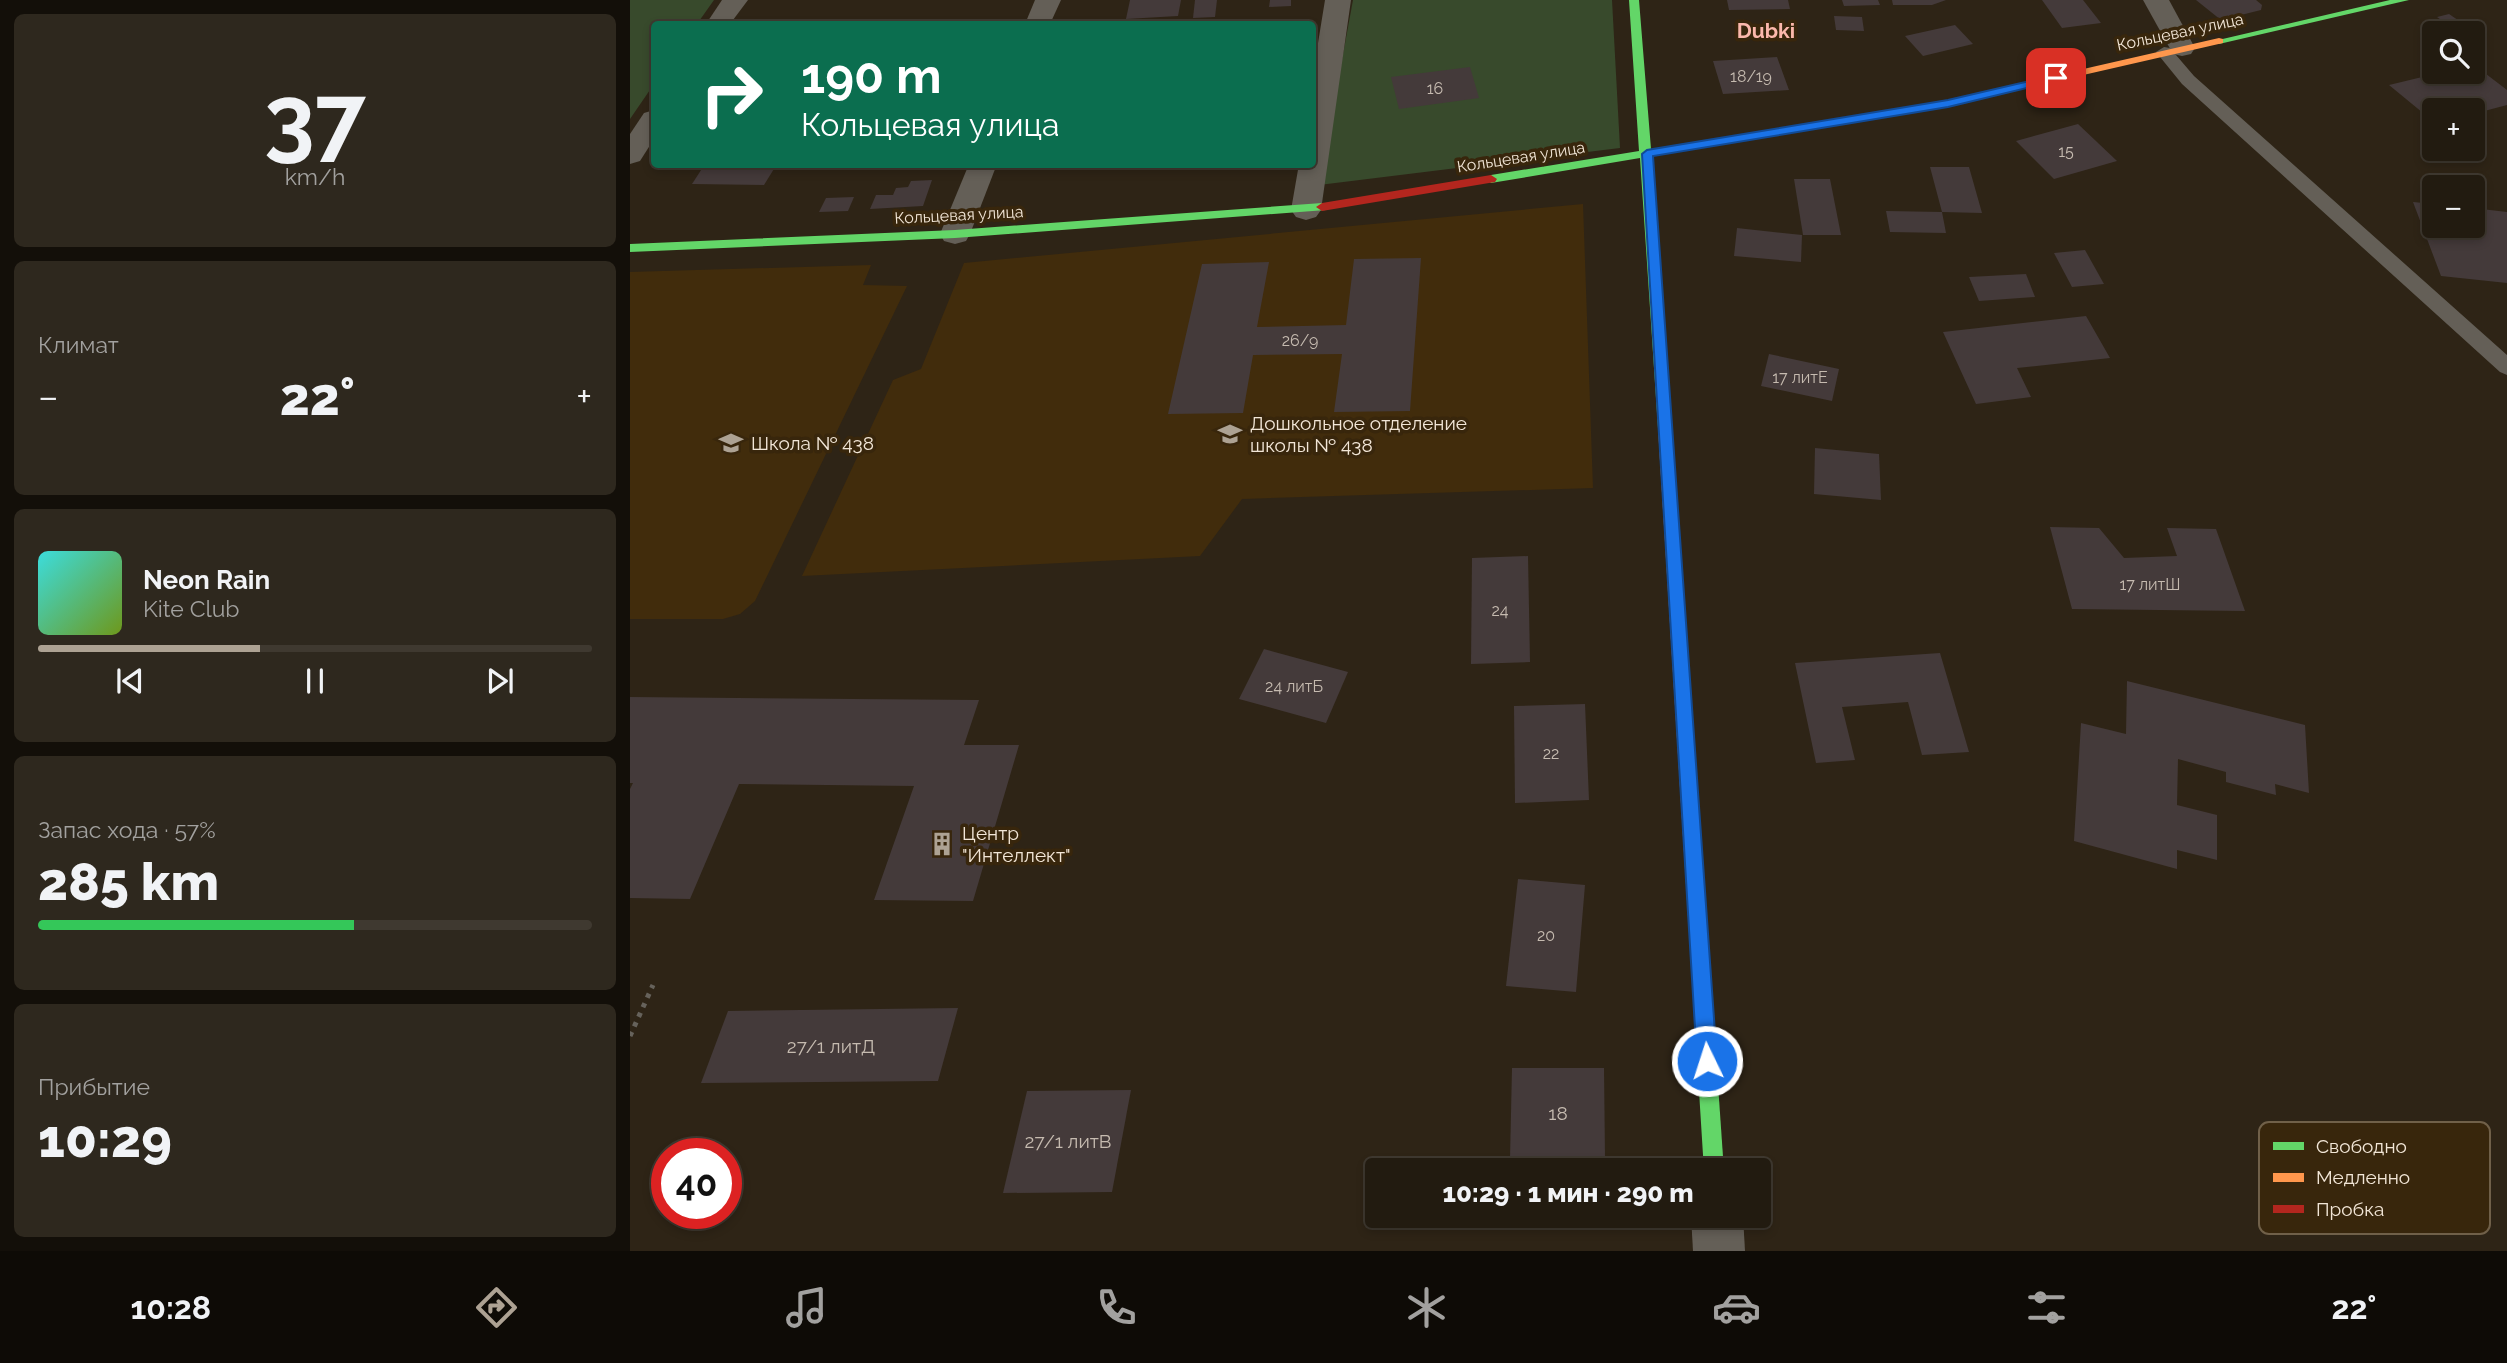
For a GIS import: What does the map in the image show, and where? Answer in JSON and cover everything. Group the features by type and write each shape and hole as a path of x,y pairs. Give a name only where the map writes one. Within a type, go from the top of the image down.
{"street":[{"path":"720,21 735,0"},
{"path":"1039,21 1048,0"},
{"path":"1316,145 1338,0"},
{"path":"1634,0 1647,154 1713,1158"},
{"path":"2156,0 2173,50"},
{"name":"Кольцевая улица","path":"630,248 956,234 1306,211 1948,104 2173,50 2403,0"},
{"path":"630,155 651,124"},
{"path":"956,234 981,168"},
{"path":"1306,211 1313,168"},
{"path":"1718,1228 1719,1251"}],"lane":[{"path":"2173,50 2188,79 2507,367"}],"path":[{"path":"630,1036 653,985"}],"shaded area":[{"name":"Дошкольное отделение школы № 438","path":"1583,204 1593,488 1242,499 1200,556 802,576 893,380 921,369 964,263"},
{"name":"Школа № 438","path":"871,265 863,285 907,286 755,601 740,614 723,619 630,619 630,272"}],"green space":[{"path":"630,0 714,0 699,21 651,21 651,88 630,119"},
{"path":"1353,0 1612,0 1620,148 1319,185"}],"building":[{"path":"1130,0 1181,0 1178,16 1126,19"},
{"path":"1195,0 1217,0 1215,17 1193,18"},
{"path":"1270,0 1291,0 1291,6 1269,7"},
{"path":"1727,0 1788,0 1790,9 1729,10"},
{"path":"1842,0 1878,0 1880,5 1844,6"},
{"path":"1892,0 1946,0 1932,5 1893,5"},
{"path":"2042,0 2083,0 2101,23 2062,28"},
{"path":"2196,0 2256,0 2262,5 2261,10 2221,20"},
{"path":"2449,14 2459,21 2443,21 2437,17"},
{"path":"1834,16 1862,17 1864,31 1836,30"},
{"path":"1066,19 1095,19 1094,21 1065,21"},
{"path":"1955,25 1973,44 1923,56 1905,36"},
{"path":"1777,57 1789,90 1723,94 1713,61"},
{"path":"1470,67 1479,98 1399,109 1391,77"},
{"path":"2485,73 2507,90 2507,105 2485,111 2485,98 2422,98 2422,112 2389,85 2422,77 2422,84 2485,84"},
{"path":"2078,124 2117,161 2054,179 2016,141"},
{"path":"1930,167 1969,167 1982,213 1942,212"},
{"path":"702,168 775,168 764,185 692,184"},
{"path":"1794,179 1830,179 1841,235 1803,235"},
{"path":"932,180 923,206 870,209 876,195 893,195 896,188 908,187 911,181"},
{"path":"854,197 848,211 819,212 826,198"},
{"path":"2413,202 2422,203 2422,226"},
{"path":"2485,209 2507,212 2507,283 2441,276 2427,238 2485,238"},
{"path":"1886,211 1942,212 1946,233 1890,232"},
{"path":"1737,228 1802,235 1801,262 1734,256"},
{"path":"2085,250 2104,284 2072,287 2054,253"},
{"path":"1421,258 1410,411 1334,412 1342,354 1253,355 1243,413 1168,414 1202,264 1269,262 1257,327 1346,325 1354,259"},
{"path":"2026,274 2035,297 1979,301 1969,277"},
{"path":"2086,316 2110,358 2017,368 2031,397 1976,404 1943,332"},
{"path":"1769,354 1839,369 1832,401 1761,386"},
{"path":"1815,448 1879,454 1881,500 1814,494"},
{"path":"2050,527 2099,528 2124,558 2177,556 2167,528 2216,529 2245,611 2072,609"},
{"path":"1528,556 1530,662 1471,664 1472,558"},
{"path":"1264,649 1348,672 1326,723 1239,699"},
{"path":"1940,653 1969,752 1922,755 1908,702 1842,707 1855,760 1816,763 1795,663"},
{"path":"2127,681 2305,725 2309,793 2275,784 2276,795 2226,782 2226,772 2178,759 2177,805 2217,815 2217,860 2177,850 2177,869 2074,841 2081,723 2126,734"},
{"name":"Центр \"Интеллект\"","path":"630,697 979,700 964,745 1019,745 973,901 874,900 914,786 739,784 690,899 630,898 630,789 633,783 630,783"},
{"path":"1585,704 1589,800 1515,803 1514,706"},
{"path":"1518,879 1585,885 1576,992 1506,986"},
{"path":"958,1008 938,1081 701,1083 728,1011"},
{"path":"1512,1068 1604,1068 1605,1158 1510,1158"},
{"path":"1131,1090 1112,1192 1003,1193 1027,1091"}],"traffic: fast":[{"path":"1634,0 1665,428"},
{"path":"2219,41 2404,0"},
{"path":"1491,179 1948,104 2005,90"},
{"path":"630,248 955,234 1322,207"},
{"path":"1693,853 1713,1158"}],"traffic: slow":[{"path":"2005,90 2219,41"},
{"path":"1665,428 1693,853"}],"traffic: jam":[{"path":"1322,207 1491,179"}],"place":[{"name":"Дошкольное отделение школы № 438","path":"1230,434"},
{"name":"Школа № 438","path":"731,443"},
{"name":"Центр \"Интеллект\"","path":"942,844"}],"district":[{"name":"Dubki","path":"1766,30"}],"route":[{"path":"1707,1061 1647,154 1948,104 2056,78"}]}
